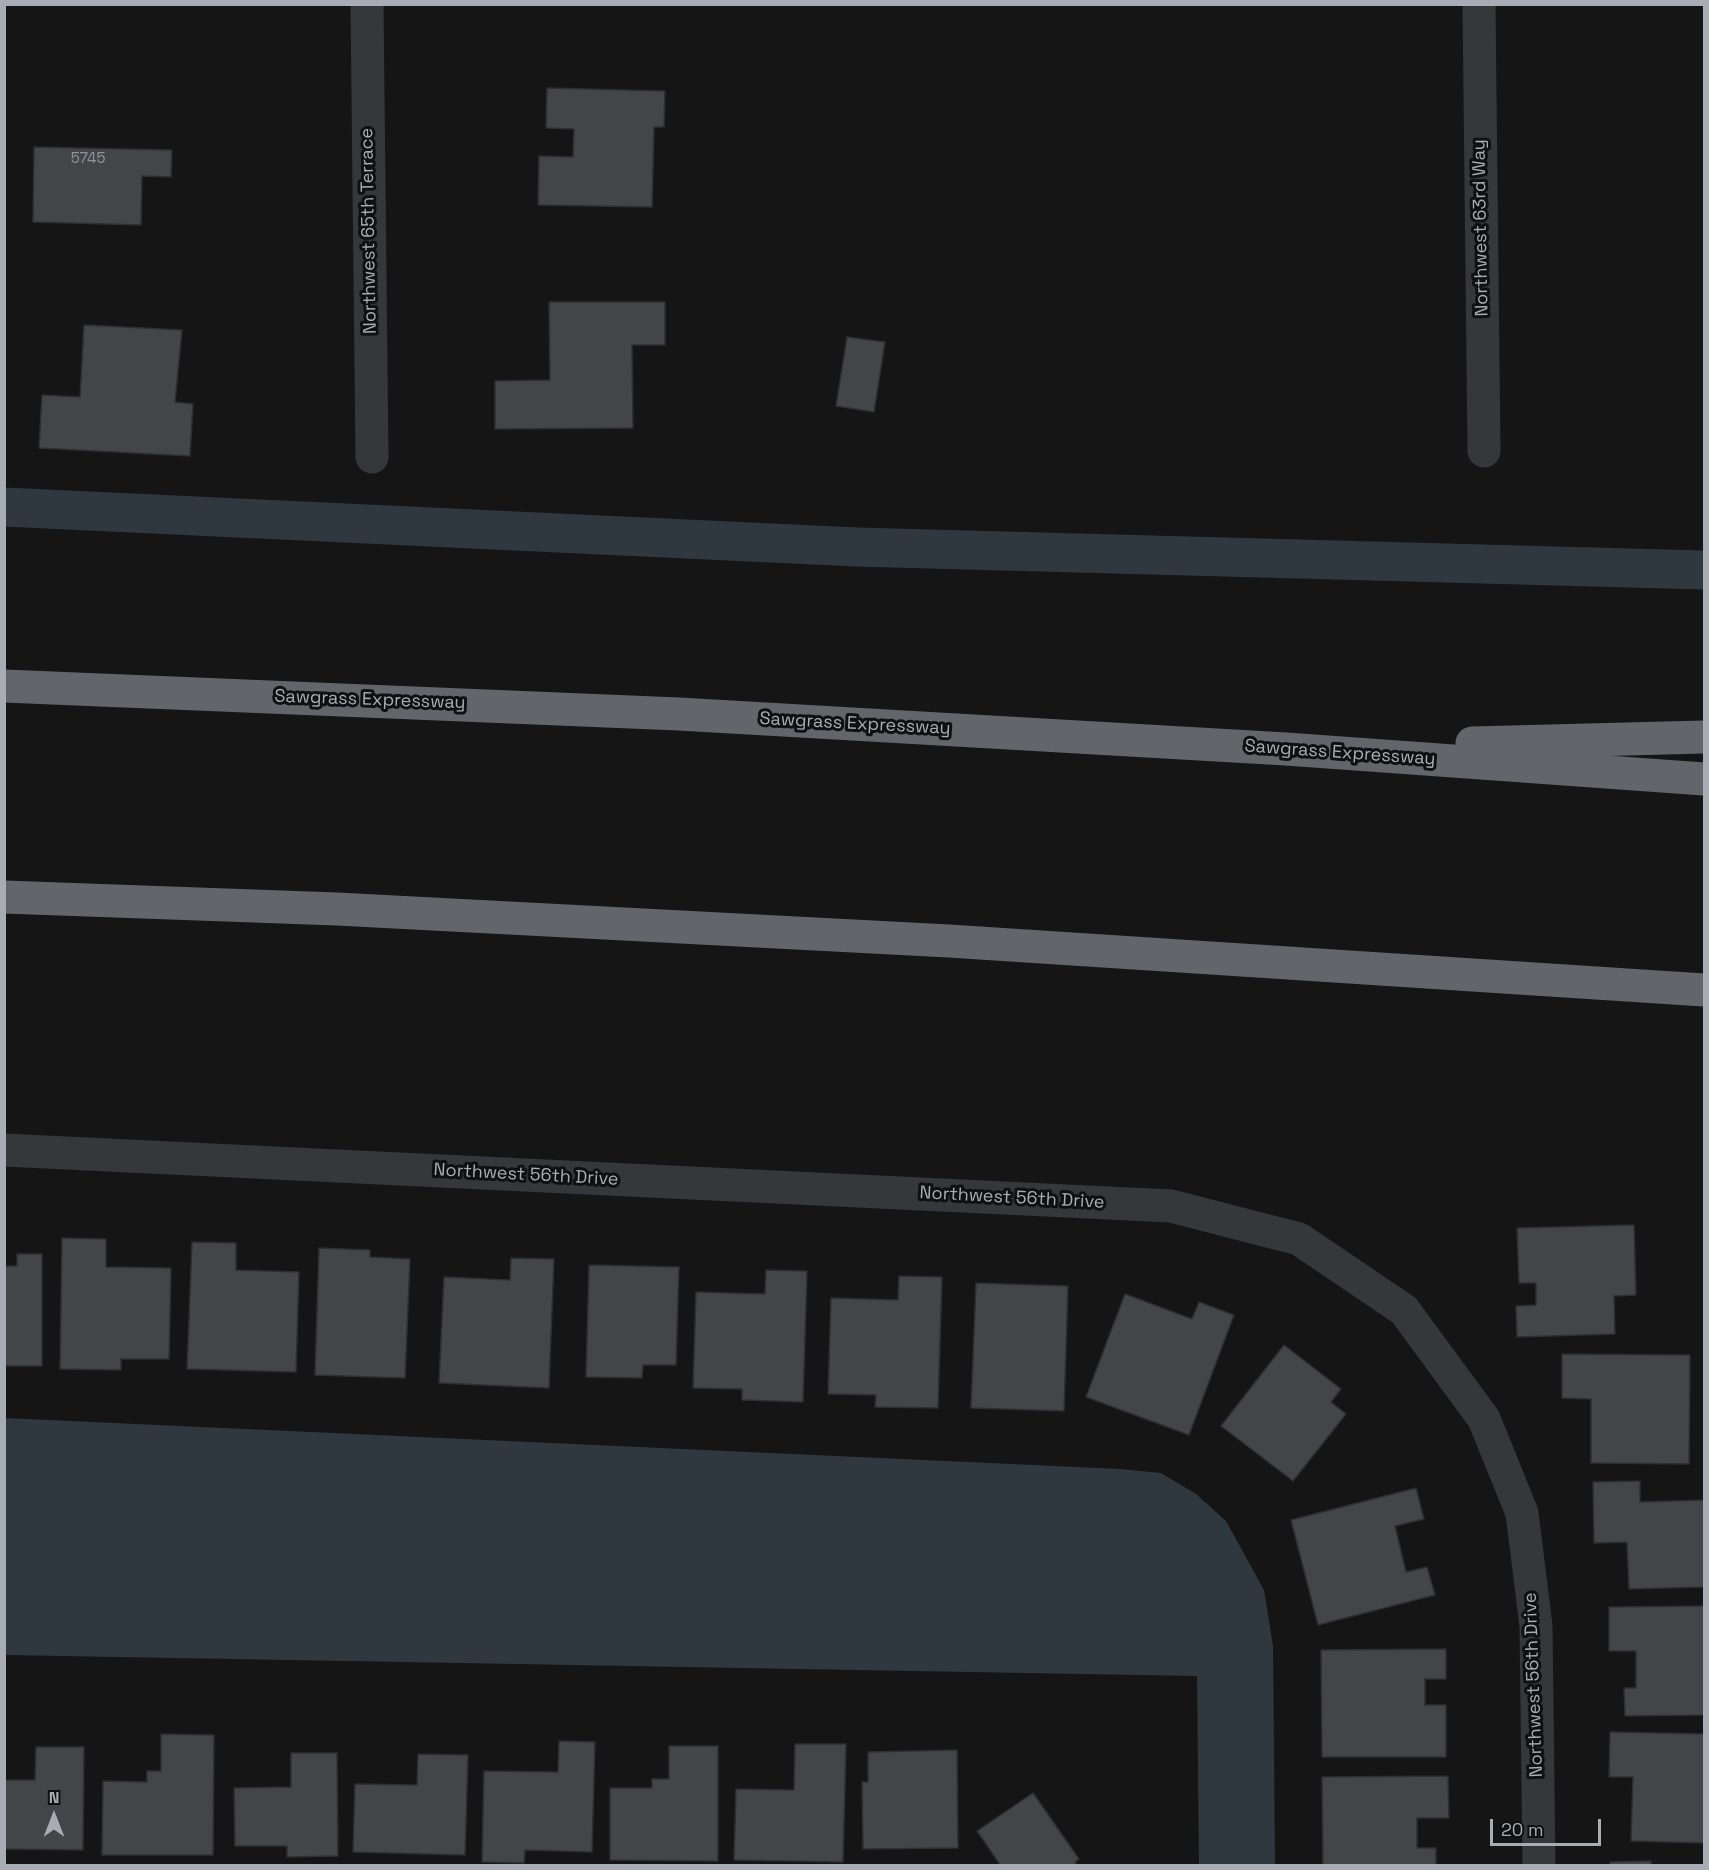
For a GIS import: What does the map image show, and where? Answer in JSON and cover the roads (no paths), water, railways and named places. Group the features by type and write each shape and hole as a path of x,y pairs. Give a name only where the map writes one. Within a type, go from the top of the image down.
{"highway":[{"name":"Sawgrass Expressway","path":"4,686 668,713 1286,749 1704,779"},
{"path":"1286,749 1704,737"},
{"path":"4,897 337,909 961,941 1704,990"}],"street":[{"name":"Northwest 65th Terrace","path":"367,4 372,457"},
{"name":"Northwest 63rd Way","path":"1479,4 1484,451"},
{"name":"Northwest 56th Drive","path":"4,1150 1171,1206 1299,1239 1404,1310 1484,1419 1522,1513 1536,1626 1539,1866"}],"waterway":[{"path":"4,507 857,547 1704,570"}]}
